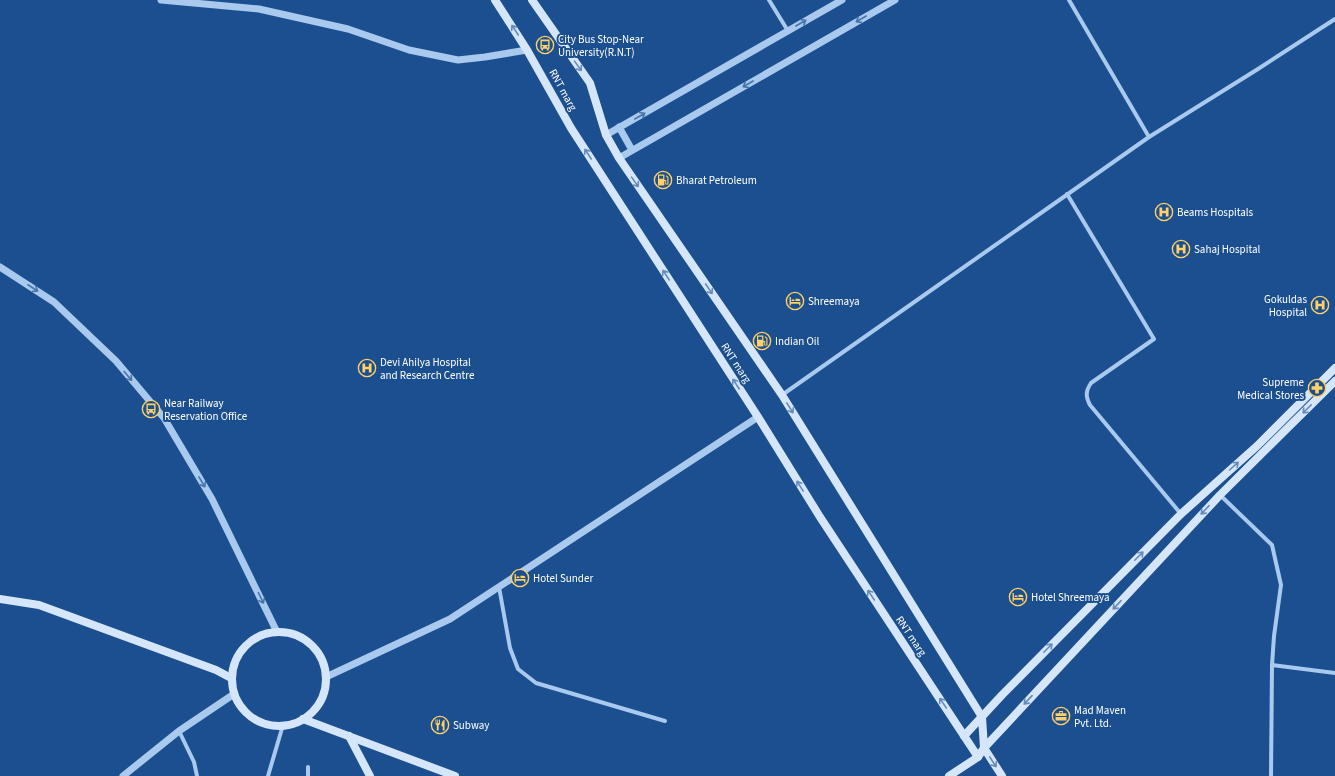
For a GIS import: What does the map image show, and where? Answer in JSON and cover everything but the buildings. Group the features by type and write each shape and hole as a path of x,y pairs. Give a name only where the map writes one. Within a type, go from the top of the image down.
{"main road":[{"name":"RNT marg","path":"495,0 527,50 571,128 758,417 820,517 978,757"},
{"name":"RNT marg","path":"532,0 590,83 606,135 619,158 782,395 982,717"},
{"path":"964,736 1002,695 1181,514 1257,446 1335,368"},
{"path":"949,776 978,757 984,748 1220,495 1335,381"},
{"path":"0,599 39,605 216,670 231,678"},
{"path":"277,632 292,634 305,640 316,650 323,663 326,677 324,694 313,711 303,719 283,726 267,724 253,718 241,708 234,694 231,678 233,667 245,646 254,639 265,634 277,632"},
{"path":"982,717 984,748 1002,776"},
{"path":"303,719 455,776"},
{"path":"349,736 370,776"}],"street":[{"path":"161,0 259,9 348,28 409,50 458,60 527,50"},
{"path":"769,0 788,31"},
{"path":"606,135 842,0"},
{"path":"619,158 894,0"},
{"path":"1069,0 1149,137"},
{"path":"782,395 1149,137 1335,19"},
{"path":"619,127 632,150"},
{"path":"1067,194 1154,339 1091,384 1087,390 1086,398 1090,405 1181,514"},
{"path":"0,267 54,302 116,361 164,418 212,499 277,632"},
{"path":"326,677 450,619 758,417"},
{"path":"1220,495 1272,545 1280,585 1272,665 1271,776"},
{"path":"499,587 510,648 518,669 536,683 665,721"},
{"path":"1272,665 1335,673"},
{"path":"123,776 180,731 234,694"},
{"path":"268,776 283,726"},
{"path":"180,731 194,762 197,776"},
{"path":"308,767 308,776"}],"place":[{"name":"City Bus Stop-Near University(R.N.T)","path":"545,45"},
{"name":"Bharat Petroleum","path":"663,180"},
{"name":"Beams Hospitals","path":"1164,212"},
{"name":"Sahaj Hospital","path":"1181,249"},
{"name":"Shreemaya","path":"795,301"},
{"name":"Gokuldas Hospital","path":"1320,305"},
{"name":"Indian Oil","path":"762,341"},
{"name":"Devi Ahilya Hospital and Research Centre","path":"367,368"},
{"name":"Supreme Medical Stores","path":"1317,388"},
{"name":"Near Railway Reservation Office","path":"151,409"},
{"name":"Hotel Sunder","path":"520,578"},
{"name":"Hotel Shreemaya","path":"1018,597"},
{"name":"Mad Maven Pvt. Ltd.","path":"1061,716"},
{"name":"Subway","path":"440,725"}]}
